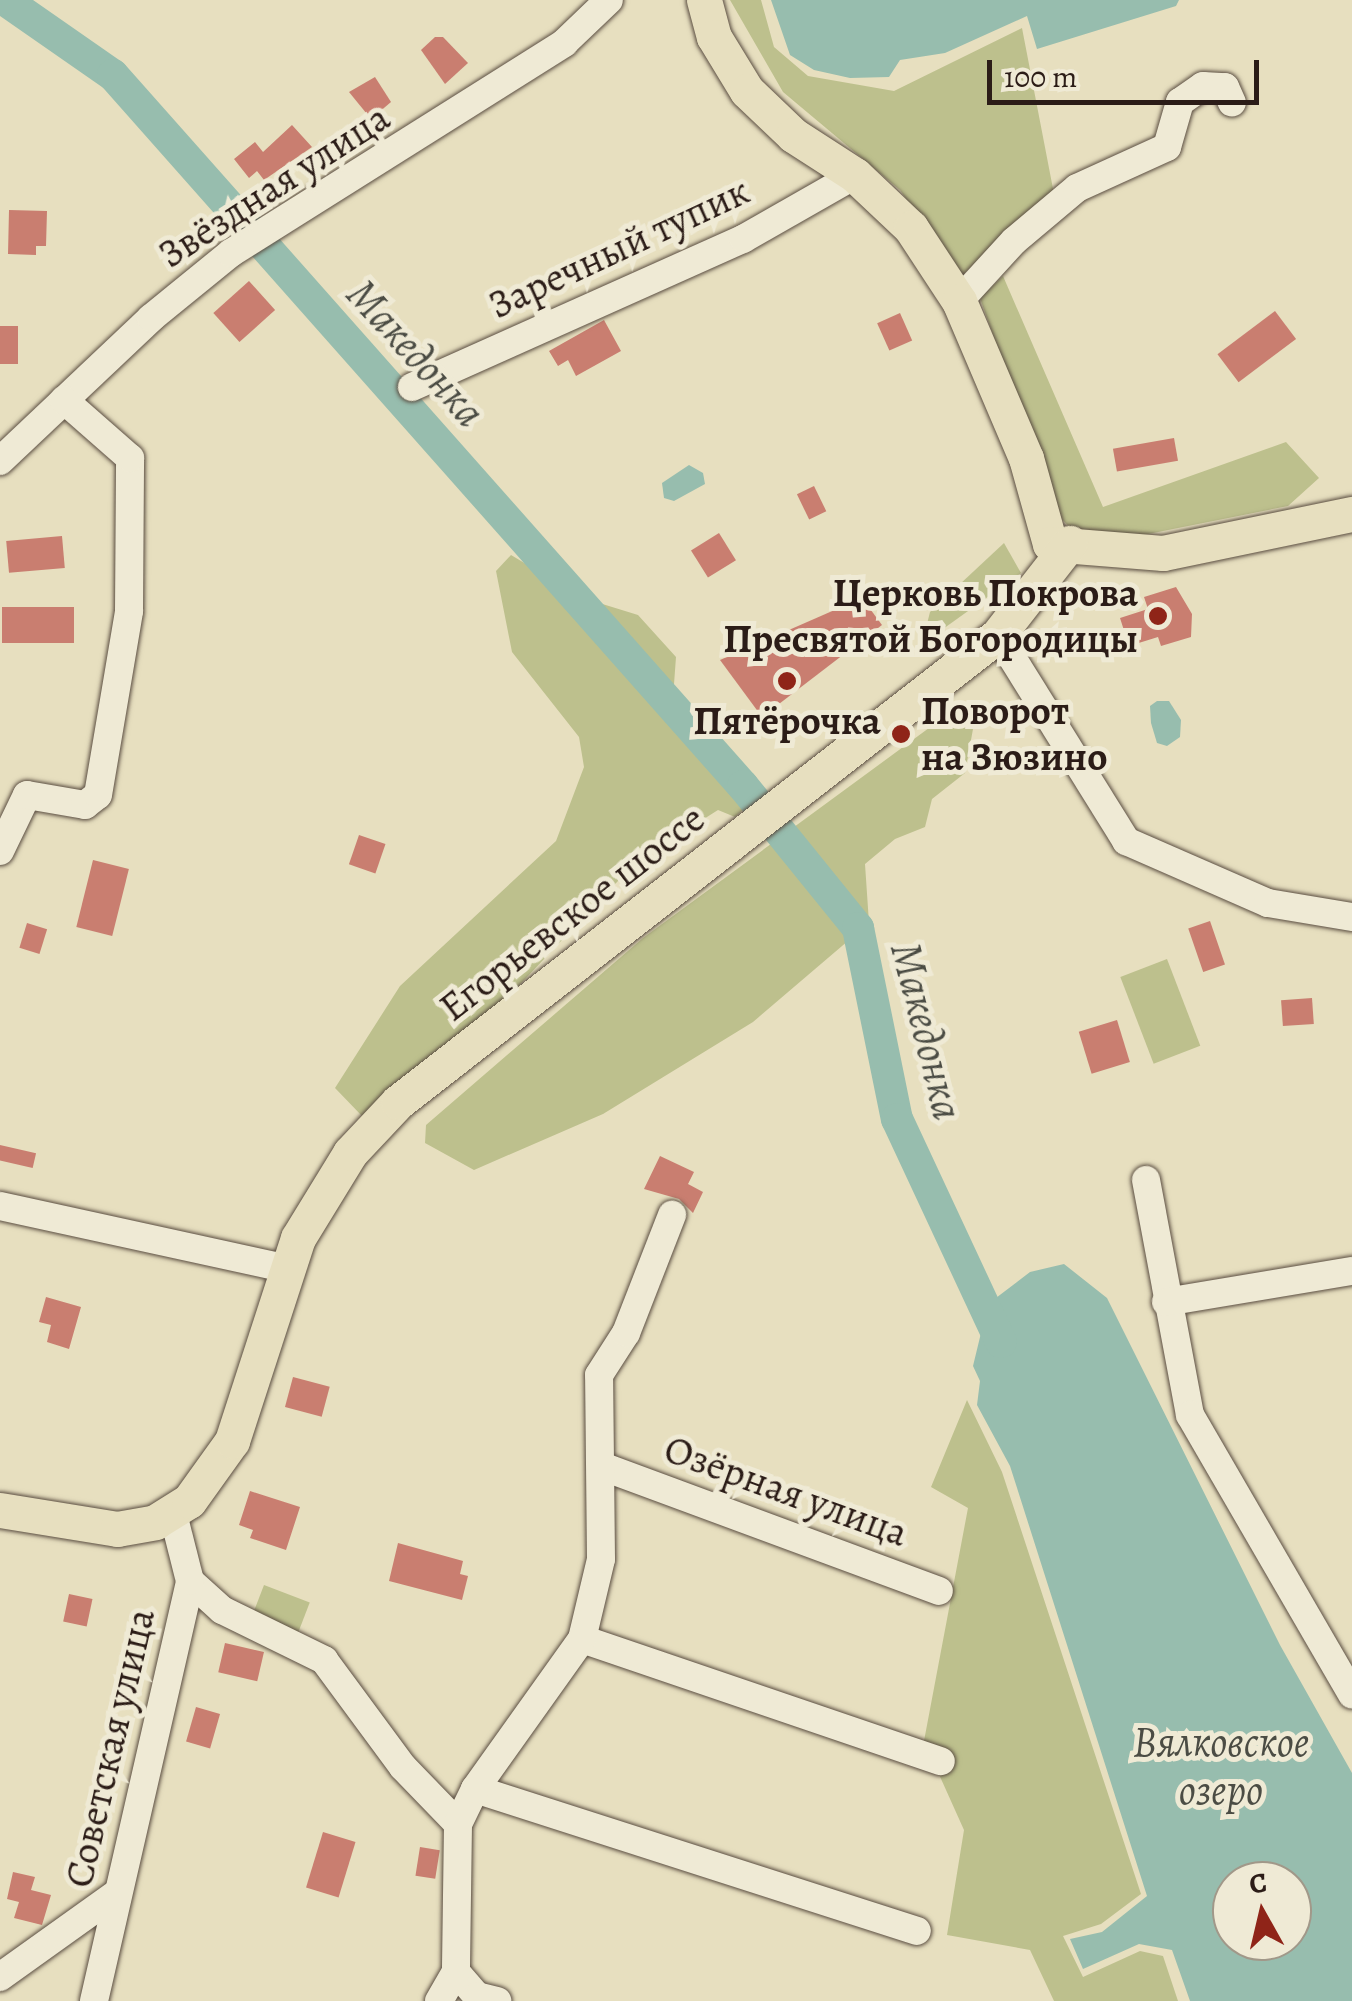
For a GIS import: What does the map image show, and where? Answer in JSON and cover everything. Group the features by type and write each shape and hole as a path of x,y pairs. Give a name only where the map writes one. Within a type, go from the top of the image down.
{"main road":[{"path":"704,0 714,37 747,91 793,135 856,175 910,228 960,301 1026,458 1050,544 1163,553 1352,514"},
{"name":"Егорьевское шоссе","path":"174,1514 204,1486 232,1441 288,1268 332,1176 398,1102 998,635 1070,543"},
{"path":"0,1510 117,1529 174,1514"}],"street":[{"name":"Звёздная улица","path":"1,458 231,253 564,43 609,0"},
{"path":"960,301 1014,240 1077,188 1167,147 1180,102 1203,86 1225,87 1232,103"},
{"name":"Заречный тупик","path":"412,387 743,239 856,175"},
{"path":"0,852 26,796 85,805 98,795 129,612 130,458 64,400"},
{"path":"998,635 1126,841 1268,903 1352,917"},
{"path":"1146,1180 1190,1415 1352,1694"},
{"path":"0,1206 288,1268"},
{"path":"439,2001 456,1972 458,1824 475,1789 582,1638 601,1559 604,1467 599,1375 626,1334 672,1215"},
{"path":"1166,1302 1352,1271"},
{"name":"Озёрная улица","path":"604,1467 940,1591"},
{"name":"Советская улица","path":"94,2001 190,1581 174,1514"},
{"path":"190,1581 222,1610 324,1660 403,1766 458,1824"},
{"path":"582,1638 941,1761"},
{"path":"475,1789 916,1931"},
{"path":"0,1977 116,1894"},
{"path":"456,1972 476,1996 496,2001"}],"green space":[{"path":"730,0 761,0 774,47 808,76 894,91 1022,28 1054,194 960,277 900,190 783,92"},
{"path":"1003,276 1103,507 1286,442 1319,478 1288,506 1088,546 1055,512 980,298"},
{"path":"1004,543 1021,573 922,644 930,612"},
{"path":"511,555 583,598 638,615 676,657 671,725 746,807 735,817 718,810 636,862 507,998 362,1116 335,1088 400,986 556,841 584,767 579,737 512,652 496,571"},
{"path":"963,703 973,729 965,773 932,799 925,827 895,839 865,864 869,923 753,1022 603,1114 474,1170 425,1143 426,1125 643,938"},
{"path":"1167,959 1200,1046 1154,1064 1120,977"},
{"path":"967,1400 1002,1472 1141,1894 1101,1924 1063,1936 1083,1977 1140,1951 1163,1956 1178,2001 1054,2001 1030,1950 947,1935 964,1830 924,1741 968,1508 931,1487"},
{"path":"264,1585 310,1603 298,1633 252,1616"}],"water":[{"path":"771,0 1179,0 1176,6 1037,49 1027,16 945,53 900,60 889,77 850,78 814,70 790,55"},
{"path":"689,465 703,473 705,484 674,501 664,498 662,483"},
{"path":"1157,701 1169,701 1181,720 1180,737 1167,746 1157,743 1151,723 1150,706"},
{"name":"Вялковское озеро","path":"1064,1264 1107,1298 1280,1645 1352,1773 1352,2001 1190,2001 1172,1950 1139,1944 1083,1969 1070,1939 1102,1932 1147,1896 1010,1466 977,1405 980,1381 973,1366 988,1304 1030,1272"}],"building":[{"path":"435,37 443,37 468,63 445,84 421,50"},
{"path":"375,77 391,102 371,119 349,92"},
{"path":"292,125 312,147 264,180 257,171 249,178 234,159 255,142 263,152"},
{"path":"9,210 47,211 46,246 36,246 36,255 8,254"},
{"path":"249,281 275,310 239,342 213,313"},
{"path":"1275,311 1296,339 1239,382 1217,354"},
{"path":"900,313 912,340 889,351 877,323"},
{"path":"604,320 621,351 576,376 568,360 558,366 549,351"},
{"path":"0,326 18,326 18,364 0,364"},
{"path":"1174,438 1178,461 1117,471 1113,449"},
{"path":"814,486 826,511 809,519 797,494"},
{"path":"719,533 736,560 708,578 691,550"},
{"path":"62,536 65,568 9,573 6,541"},
{"name":"Церковь Покрова Пресвятой Богородицы","path":"1176,587 1192,614 1191,637 1161,646 1158,637 1129,646 1120,618 1148,609 1144,597"},
{"path":"862,598 882,625 762,717 720,660"},
{"path":"2,607 74,607 74,643 2,643"},
{"path":"359,835 385,844 375,873 349,864"},
{"path":"93,860 129,869 112,936 76,927"},
{"path":"1210,921 1225,964 1203,972 1188,928"},
{"path":"27,923 47,929 39,954 19,948"},
{"path":"1312,998 1314,1024 1283,1026 1281,1000"},
{"path":"1117,1020 1130,1062 1092,1074 1079,1032"},
{"path":"0,1145 36,1153 33,1168 0,1160"},
{"path":"660,1156 694,1172 688,1184 703,1192 693,1213 679,1199 644,1189"},
{"path":"46,1297 81,1307 69,1349 47,1342 51,1325 39,1322"},
{"path":"293,1377 330,1387 322,1417 285,1407"},
{"path":"250,1491 300,1507 286,1550 250,1538 253,1530 239,1525"},
{"path":"398,1543 463,1561 460,1574 468,1576 462,1600 389,1581"},
{"path":"69,1594 92,1599 87,1626 63,1621"},
{"path":"225,1643 264,1652 257,1681 218,1672"},
{"path":"196,1707 220,1714 210,1748 186,1742"},
{"path":"323,1832 356,1842 339,1897 306,1887"},
{"path":"420,1847 440,1850 435,1879 415,1876"},
{"path":"13,1872 35,1877 31,1890 51,1895 42,1925 14,1918 19,1902 7,1899"}],"waterway":[{"name":"Македонка","path":"5,0 113,75 743,786 858,928 897,1119 1001,1342"}],"place":[{"name":"Церковь Покрова Пресвятой Богородицы","path":"1158,616"},
{"name":"Пятёрочка","path":"787,681"},
{"name":"Поворот на Зюзино","path":"901,734"}]}
